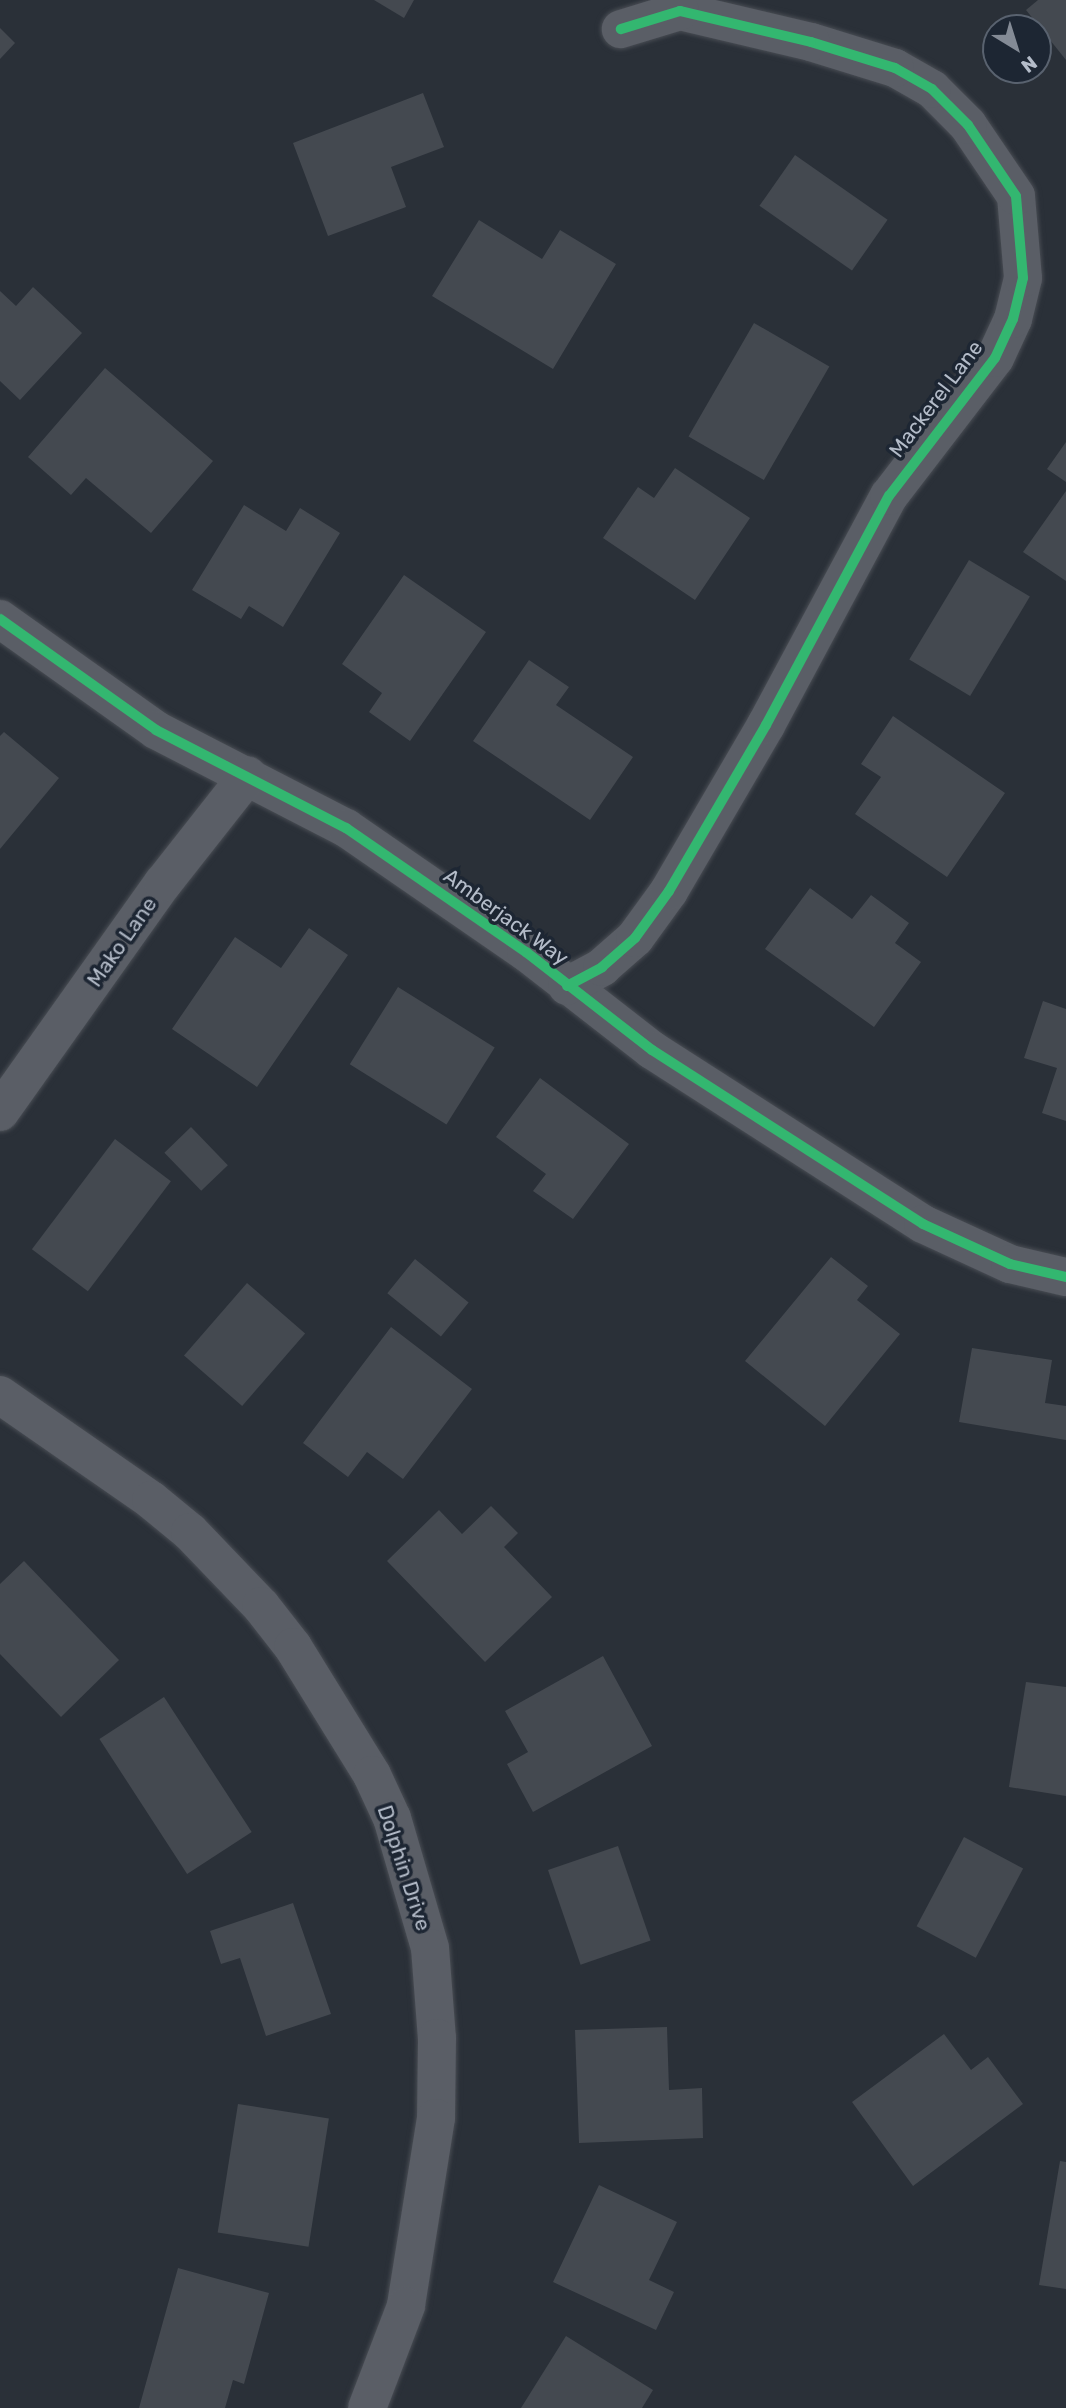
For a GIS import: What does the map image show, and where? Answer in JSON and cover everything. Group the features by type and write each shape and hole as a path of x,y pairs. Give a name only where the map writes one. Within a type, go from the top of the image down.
{"street":[{"name":"Mackerel Lane","path":"567,986 602,967 635,938 669,891 766,725 889,496 995,358 1013,319 1023,278 1016,196 968,125 932,89 895,68 811,42 680,11 621,29"},
{"name":"Amberjack Way","path":"0,618 156,730 248,775 345,828 526,952 652,1050 923,1224 1010,1264 1066,1277"},
{"name":"Mako Lane","path":"0,1112 163,883 248,775"},
{"name":"Dolphin Drive","path":"0,1395 160,1508 261,1606 315,1682 372,1774 392,1818 429,1948 437,2038 436,2118 406,2306 367,2408"}],"building":[{"path":"374,0 414,0 404,18"},
{"path":"1038,0 1066,0 1066,60 1052,42 1052,14 1029,14 1026,10"},
{"path":"0,28 15,43 0,59"},
{"path":"423,93 444,147 391,167 406,207 328,236 293,143"},
{"path":"795,155 888,220 852,271 759,206"},
{"path":"479,220 542,259 560,230 616,264 553,369 432,296"},
{"path":"33,287 82,333 20,400 0,381 0,291 16,306"},
{"path":"754,323 829,366 764,480 688,436"},
{"path":"105,368 213,461 151,533 86,478 71,495 28,457"},
{"path":"1066,442 1066,482 1047,469"},
{"path":"675,468 750,518 695,600 603,538 638,487 654,498"},
{"path":"1066,491 1066,581 1023,552"},
{"path":"244,505 286,531 300,508 340,533 283,627 249,606 241,619 192,590"},
{"path":"969,560 1030,597 970,696 909,659"},
{"path":"404,575 486,632 410,741 369,712 382,693 342,664"},
{"path":"529,660 569,687 556,705 633,757 590,820 473,741"},
{"path":"893,716 1005,793 947,877 855,814 881,777 861,764"},
{"path":"4,732 59,778 0,849 0,736"},
{"path":"810,888 852,919 871,895 909,923 895,943 921,962 874,1027 765,949"},
{"path":"309,928 348,955 257,1087 172,1029 235,937 281,968"},
{"path":"398,987 495,1047 446,1125 350,1064"},
{"path":"1043,1001 1066,1009 1066,1121 1042,1113 1057,1068 1024,1058"},
{"path":"540,1078 629,1144 573,1219 533,1191 546,1174 496,1137"},
{"path":"191,1127 228,1165 201,1191 164,1153"},
{"path":"115,1139 171,1181 88,1291 32,1249"},
{"path":"831,1257 868,1286 857,1300 900,1334 825,1426 745,1361"},
{"path":"415,1259 469,1302 441,1337 387,1293"},
{"path":"247,1283 305,1334 242,1406 184,1355"},
{"path":"391,1327 472,1389 403,1479 367,1452 348,1477 303,1443"},
{"path":"972,1348 1052,1360 1045,1403 1066,1406 1066,1440 959,1422"},
{"path":"491,1506 518,1533 504,1547 552,1597 485,1662 387,1561 439,1510 462,1534"},
{"path":"24,1561 119,1660 61,1717 0,1654 0,1584"},
{"path":"603,1656 652,1746 533,1812 507,1764 528,1752 505,1711"},
{"path":"1026,1682 1066,1687 1066,1796 1009,1787"},
{"path":"164,1697 252,1832 187,1874 99,1739"},
{"path":"964,1837 1023,1868 976,1958 917,1926"},
{"path":"618,1846 651,1941 581,1965 548,1870"},
{"path":"293,1903 331,2014 266,2036 240,1958 221,1964 210,1931"},
{"path":"667,2027 669,2090 702,2088 703,2138 579,2143 575,2030"},
{"path":"944,2034 971,2070 988,2057 1023,2104 913,2186 852,2102"},
{"path":"238,2104 329,2118 309,2247 218,2232"},
{"path":"1060,2161 1066,2162 1066,2289 1039,2285"},
{"path":"599,2185 677,2222 649,2280 674,2292 656,2330 553,2282"},
{"path":"178,2268 269,2293 244,2384 233,2380 225,2408 139,2408"},
{"path":"566,2336 653,2390 642,2408 521,2408"}],"cycle path":[{"path":"567,986 602,967 635,938 669,891 766,725 889,496 995,358 1013,319 1023,278 1016,196 968,125 932,89 895,68 811,42 680,11 621,29"},
{"path":"0,619 156,730 346,828 526,952 652,1050 923,1224 1010,1264 1066,1277"}]}
